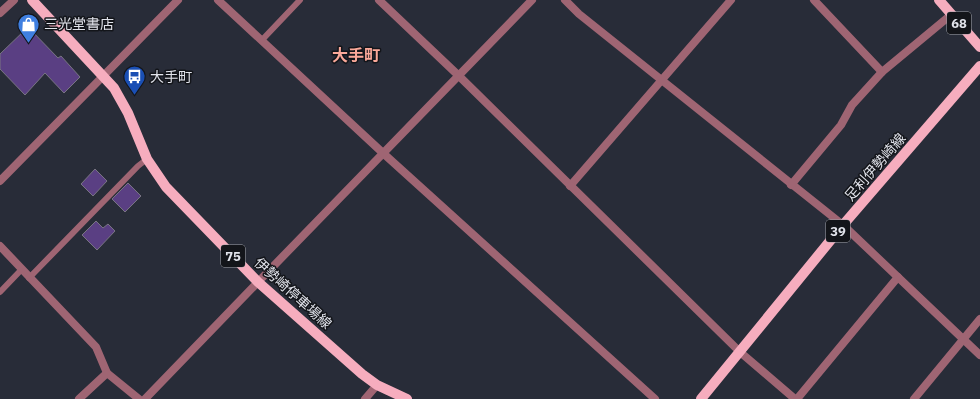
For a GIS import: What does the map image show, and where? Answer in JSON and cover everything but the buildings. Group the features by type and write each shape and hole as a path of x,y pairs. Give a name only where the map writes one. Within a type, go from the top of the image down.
{"main road":[{"name":"伊勢崎停車場線","path":"32,0 104,75 114,88 128,113 147,159 166,187 258,282 377,386 407,399"},
{"name":"68","path":"939,0 980,47"},
{"name":"足利伊勢崎線","path":"701,399 843,225 980,66"}],"street":[{"path":"0,13 14,0"},
{"path":"0,181 178,0"},
{"path":"218,0 384,154 655,399"},
{"path":"379,0 459,76 740,352 796,399 898,277"},
{"path":"145,399 532,0"},
{"path":"565,0 579,14 791,185 843,225 980,355"},
{"path":"570,186 730,0"},
{"path":"814,0 882,72"},
{"path":"791,185 841,125 852,105 882,72 952,14"},
{"path":"0,246 96,347 107,373 138,399"},
{"path":"914,399 962,338 980,319"},
{"path":"79,399 107,373"},
{"path":"365,399 377,386"}],"lane":[{"path":"262,40 300,0"},
{"path":"29,278 138,166 147,159"},
{"path":"0,292 22,270"}],"place":[{"name":"三光堂書店","path":"28,44"},
{"name":"大手町","path":"135,96"}],"district":[{"name":"大手町","path":"356,55"}]}
